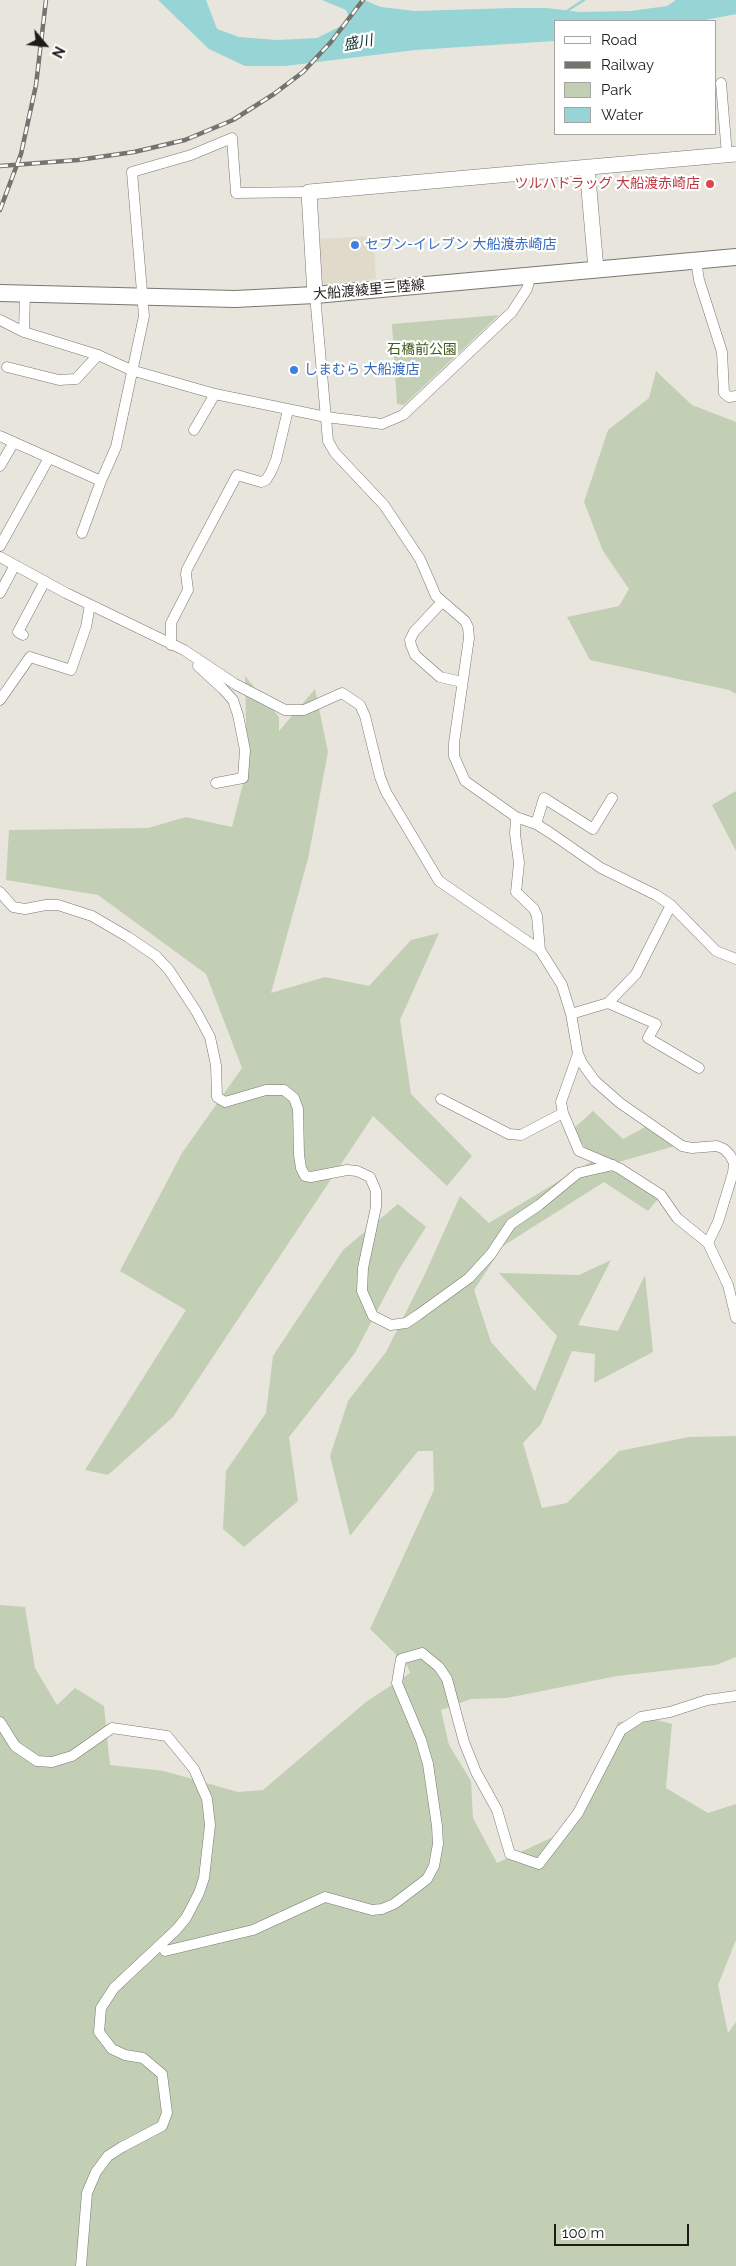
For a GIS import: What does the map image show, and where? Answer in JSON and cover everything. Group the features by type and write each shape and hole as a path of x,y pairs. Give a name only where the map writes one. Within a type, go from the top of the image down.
{"main road":[{"name":"大船渡綾里三陸線","path":"0,293 235,299 315,295 736,256"}],"street":[{"path":"82,533 116,447 144,316 132,172 191,155 232,138 236,192 309,192 731,154 721,83"},
{"path":"587,167 596,269"},
{"path":"309,192 326,434 335,453 384,505 420,560 441,603 465,621 468,627 469,638 454,743 454,756 459,771 465,781 516,817 536,824 601,868 656,894 671,906 716,952 736,959"},
{"path":"696,260 698,280 722,352 724,393 729,397 736,396"},
{"path":"0,320 24,332 98,355 131,370 215,394 326,417 382,424 403,415 512,312 527,290 531,275"},
{"path":"24,294 24,332"},
{"path":"7,367 59,380 76,379 98,355"},
{"path":"194,430 215,394"},
{"path":"171,644 171,623 188,590 187,569 237,475 261,482 266,480 276,460 288,410"},
{"path":"0,436 101,481"},
{"path":"0,466 14,442"},
{"path":"0,546 49,458"},
{"path":"0,557 44,581 184,650 235,684 285,710 304,710 342,693 360,705 386,792 439,881 540,950 562,985 571,1014 578,1054 595,1081 620,1103 682,1146 692,1148 716,1146 724,1149 730,1155 734,1162 733,1173 718,1222 708,1243"},
{"path":"0,593 15,565"},
{"path":"23,635 18,632 44,581"},
{"path":"441,603 414,632 410,640 411,645 416,655 440,677 462,682"},
{"path":"0,700 26,660 30,657 71,670 86,627 90,604"},
{"path":"184,650 196,664 224,689 232,700 238,715 245,750 243,778 216,783"},
{"path":"536,824 544,798 593,829 612,798"},
{"path":"516,817 515,834 519,863 516,892 534,909 537,916 540,950"},
{"path":"0,892 13,907 25,909 46,905 58,906 92,916 156,956 169,970 196,1011 210,1037 216,1065 217,1097 225,1102 266,1090 284,1090 294,1098 298,1109 299,1155 301,1168 305,1176 310,1177 357,1170 370,1177 376,1191 376,1207 363,1268 362,1291 373,1316 391,1325 406,1323 469,1278 491,1254 511,1224 539,1205 578,1173 613,1165"},
{"path":"571,1014 608,1003 636,974 671,906"},
{"path":"608,1003 656,1024 648,1038 699,1068"},
{"path":"578,1054 561,1102 563,1113 579,1151 613,1165 661,1195 677,1218 708,1243 728,1285 736,1318"},
{"path":"441,1099 509,1134 520,1135 563,1113"},
{"path":"165,1951 253,1930 325,1897 372,1910 382,1909 394,1904 427,1879 434,1866 438,1844 437,1826 428,1764 421,1740 396,1683 401,1659 422,1653 439,1667 447,1679 464,1742 476,1772 497,1810 510,1854 540,1864 578,1813 621,1730 641,1717 670,1712 707,1700 736,1696"},
{"path":"0,1722 22,1752 37,1761 44,1762 52,1762 72,1756 112,1728 167,1736 194,1769 207,1799 210,1825 204,1878 199,1893 186,1918 176,1930 114,1988 101,2008 99,2032 112,2049 125,2055 143,2058 162,2074 167,2113 162,2126 108,2156 96,2172 87,2193 81,2266"}],"shaded area":[{"path":"373,236 376,279 319,284 316,239"}],"green space":[{"name":"石橋前公園","path":"499,315 404,405 397,404 392,324"},
{"path":"656,371 692,405 736,422 736,694 729,690 590,660 567,617 619,606 629,589 603,551 584,502 608,430 649,398"},
{"path":"245,676 279,717 279,731 315,689 328,752 308,859 271,993 325,977 369,986 411,940 439,933 400,1020 411,1094 472,1156 447,1186 373,1116 173,1417 108,1475 85,1470 186,1310 120,1271 182,1153 242,1068 206,974 98,895 6,880 9,830 148,828 186,817 232,827 247,768"},
{"path":"736,791 736,851 712,805"},
{"path":"593,1111 623,1139 647,1126 675,1146 615,1163 661,1195 648,1211 604,1182 503,1246 474,1290 491,1342 535,1391 557,1336 499,1273 579,1275 611,1260 578,1325 618,1331 645,1275 653,1352 594,1383 595,1354 572,1351 541,1424 523,1443 542,1508 567,1503 619,1451 689,1437 736,1436 736,1657 716,1665 617,1676 507,1698 471,1699 441,1710 449,1745 471,1781 473,1818 497,1863 553,1837 596,1782 618,1722 657,1720 672,1724 666,1788 708,1813 736,1804 736,1940 718,1985 728,2033 736,2022 736,2266 0,2266 0,1605 25,1607 35,1668 57,1705 75,1688 104,1706 110,1765 164,1771 238,1792 263,1790 366,1702 410,1673 407,1665 370,1629 434,1490 433,1451 418,1451 350,1536 330,1456 348,1401 386,1352 424,1276 460,1196 489,1223 594,1160 572,1130"},
{"path":"398,1204 426,1227 398,1271 355,1353 289,1437 298,1501 244,1547 223,1529 226,1471 266,1413 273,1356 343,1250"}],"water":[{"name":"盛川","path":"158,0 206,0 217,29 239,37 277,40 317,38 351,21 346,10 322,0 364,0 381,7 415,11 547,8 579,12 631,11 667,6 676,0 736,0 736,14 705,20 554,20 554,41 415,50 285,66 245,66 209,49"}],"waterway":[{"path":"567,11 584,0"}],"railway":[{"path":"0,210 21,154 36,85 46,0"},
{"path":"0,166 78,160 134,152 185,140 233,120 274,94 303,72 331,42 363,0"}],"place":[{"name":"ツルハドラッグ 大船渡赤崎店","path":"710,184"},
{"name":"セブン-イレブン 大船渡赤崎店","path":"355,245"},
{"name":"しまむら 大船渡店","path":"294,370"}]}
